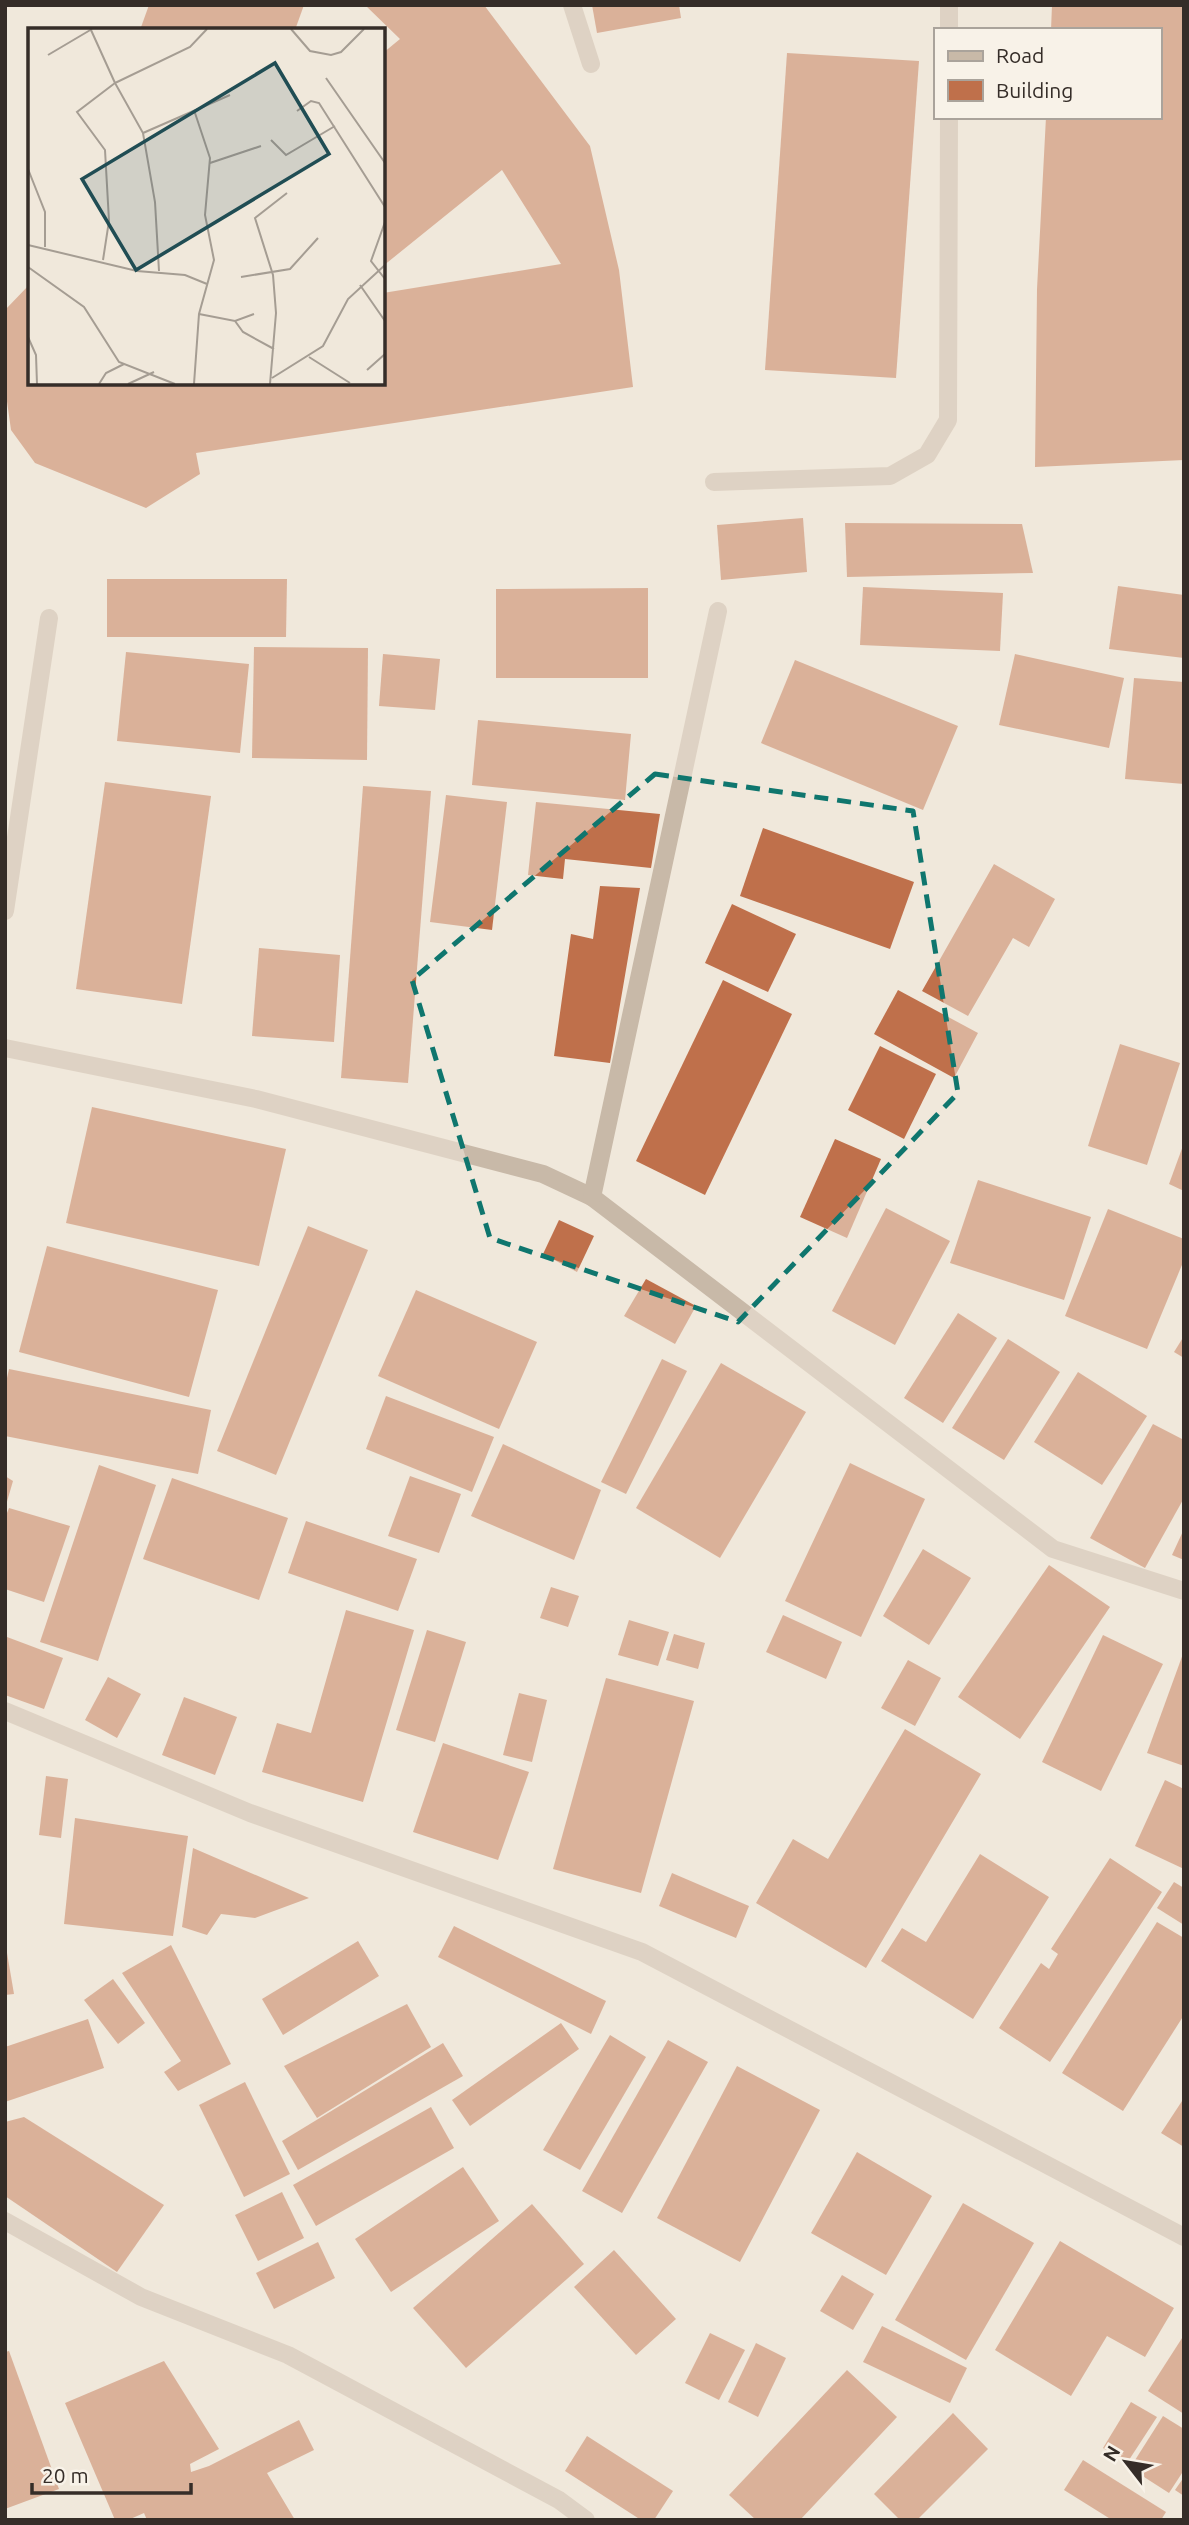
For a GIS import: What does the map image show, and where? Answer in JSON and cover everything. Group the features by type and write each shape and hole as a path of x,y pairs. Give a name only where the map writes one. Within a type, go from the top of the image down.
{"street":[{"path":"572,5 591,64"},
{"path":"949,5 949,28"},
{"path":"715,482 890,476 926,456 948,420 948,119"},
{"path":"592,1197 718,611"},
{"path":"5,911 49,618"},
{"path":"5,1048 269,1103 542,1174 592,1197 1053,1549 1184,1591"},
{"path":"5,1712 250,1813 642,1952 1184,2237"},
{"path":"5,2221 141,2297 288,2355 559,2500 586,2520"}],"highlighted area":[{"path":"655,774 913,811 958,1093 738,1322 490,1238 412,980"}],"building":[{"path":"149,5 304,5 296,28 141,28"},
{"path":"365,5 484,5 590,146 619,270 633,387 196,453 200,474 146,508 35,463 11,430 5,387 5,310 28,286 28,385 385,385 385,293 561,264 502,170 385,264 385,51 400,39"},
{"path":"592,5 679,5 681,18 597,33"},
{"path":"1052,5 1184,5 1184,460 1035,467 1037,289 1046,119 1161,119 1161,28 1051,28"},
{"path":"787,53 919,61 896,378 765,370"},
{"path":"803,518 807,572 721,580 717,525"},
{"path":"845,523 1022,524 1033,573 847,577"},
{"path":"107,579 287,579 286,637 107,637"},
{"path":"1118,586 1184,595 1184,658 1109,649"},
{"path":"863,587 1003,593 1000,651 860,645"},
{"path":"648,588 648,678 496,678 496,589"},
{"path":"254,647 368,648 367,760 252,758"},
{"path":"126,652 249,664 240,753 117,741"},
{"path":"383,654 440,659 435,710 379,706"},
{"path":"1015,654 1124,678 1109,748 999,725"},
{"path":"795,660 958,726 923,810 761,743"},
{"path":"1134,678 1184,682 1184,784 1125,779"},
{"path":"478,720 631,734 625,800 472,785"},
{"path":"105,782 211,796 182,1004 76,989"},
{"path":"363,786 431,791 408,1083 341,1078"},
{"path":"446,795 507,802 492,930 430,922"},
{"path":"536,802 660,814 651,868 565,859 563,879 528,875"},
{"path":"763,828 914,882 890,949 740,896"},
{"path":"994,864 1055,899 1029,947 1013,938 968,1016 922,991"},
{"path":"600,886 640,888 610,1063 554,1056 571,934 593,939"},
{"path":"732,904 796,934 768,992 705,963"},
{"path":"259,948 340,955 334,1042 252,1036"},
{"path":"723,980 792,1014 705,1195 636,1161"},
{"path":"898,990 978,1033 954,1078 874,1034"},
{"path":"1120,1044 1180,1063 1147,1165 1088,1146"},
{"path":"880,1046 936,1074 904,1139 848,1110"},
{"path":"92,1107 286,1149 259,1266 66,1223"},
{"path":"835,1139 881,1159 847,1238 800,1217"},
{"path":"1184,1143 1184,1191 1169,1184"},
{"path":"978,1180 1091,1217 1064,1300 950,1263"},
{"path":"886,1208 950,1241 895,1345 832,1311"},
{"path":"1108,1209 1184,1239 1184,1260 1147,1349 1065,1316"},
{"path":"559,1220 594,1236 577,1272 543,1254"},
{"path":"308,1226 368,1250 276,1475 217,1451"},
{"path":"47,1246 218,1290 189,1397 19,1352"},
{"path":"646,1279 696,1306 675,1344 624,1316"},
{"path":"416,1290 537,1342 499,1429 378,1376"},
{"path":"958,1313 997,1338 943,1423 904,1398"},
{"path":"1184,1336 1184,1358 1174,1352"},
{"path":"1008,1339 1060,1372 1004,1460 952,1428"},
{"path":"662,1359 687,1371 626,1494 601,1482"},
{"path":"721,1363 806,1412 720,1558 636,1508"},
{"path":"9,1369 211,1410 198,1474 5,1436 5,1387"},
{"path":"1078,1372 1147,1416 1102,1485 1034,1442"},
{"path":"386,1396 494,1437 472,1492 366,1449"},
{"path":"1153,1424 1184,1440 1184,1498 1145,1568 1090,1538"},
{"path":"503,1444 601,1490 574,1560 471,1516"},
{"path":"850,1463 925,1499 861,1637 785,1601"},
{"path":"99,1465 156,1485 98,1661 40,1642"},
{"path":"5,1476 13,1481 6,1505 5,1505"},
{"path":"410,1476 461,1494 439,1553 388,1536"},
{"path":"172,1478 288,1518 259,1600 143,1559"},
{"path":"9,1508 70,1526 44,1602 5,1589 5,1518"},
{"path":"306,1521 417,1559 398,1611 288,1573"},
{"path":"1184,1529 1184,1560 1172,1555"},
{"path":"923,1549 971,1578 929,1645 883,1616"},
{"path":"1049,1565 1110,1607 1020,1739 958,1697"},
{"path":"551,1587 579,1596 568,1627 540,1618"},
{"path":"346,1610 414,1630 363,1802 262,1772 277,1723 311,1733"},
{"path":"783,1615 842,1642 826,1679 766,1652"},
{"path":"629,1620 669,1632 658,1666 618,1655"},
{"path":"427,1630 466,1642 435,1742 396,1730"},
{"path":"674,1634 705,1643 698,1669 666,1660"},
{"path":"1103,1635 1163,1664 1101,1791 1042,1762"},
{"path":"7,1637 63,1658 44,1709 5,1695"},
{"path":"1184,1651 1184,1766 1147,1753"},
{"path":"908,1660 941,1678 915,1726 881,1708"},
{"path":"108,1677 141,1694 117,1738 85,1720"},
{"path":"606,1678 694,1701 641,1893 553,1869"},
{"path":"519,1693 547,1700 532,1762 503,1755"},
{"path":"184,1697 237,1717 215,1775 162,1755"},
{"path":"905,1729 981,1774 866,1968 756,1903 793,1839 828,1859"},
{"path":"443,1743 529,1772 498,1860 413,1832"},
{"path":"46,1776 68,1779 61,1838 39,1835"},
{"path":"1165,1780 1184,1789 1184,1869 1135,1846"},
{"path":"75,1818 188,1836 173,1936 64,1924"},
{"path":"193,1848 309,1898 255,1918 221,1914 207,1935 182,1927"},
{"path":"980,1854 1049,1897 973,2019 881,1961 902,1928 926,1942"},
{"path":"1110,1858 1162,1892 1050,2062 999,2028 1041,1963 1049,1969 1058,1954 1051,1949"},
{"path":"672,1873 749,1906 736,1938 659,1906"},
{"path":"1174,1882 1184,1888 1184,1925 1157,1908"},
{"path":"1157,1922 1184,1938 1184,2015 1123,2111 1062,2073"},
{"path":"454,1926 606,2001 591,2034 438,1957"},
{"path":"5,1941 14,1994 5,1995"},
{"path":"358,1941 379,1976 283,2035 262,1999"},
{"path":"171,1945 231,2064 178,2091 164,2072 181,2061 122,1973"},
{"path":"113,1979 145,2023 118,2044 84,2000"},
{"path":"407,2004 431,2047 317,2118 284,2066"},
{"path":"88,2019 104,2068 5,2102 5,2047"},
{"path":"561,2023 579,2049 470,2126 452,2100"},
{"path":"610,2035 646,2057 580,2170 543,2150"},
{"path":"668,2040 708,2062 622,2213 582,2191"},
{"path":"443,2043 463,2076 298,2170 282,2141"},
{"path":"737,2066 820,2110 740,2262 657,2218"},
{"path":"245,2082 290,2174 244,2197 199,2105"},
{"path":"1184,2098 1184,2147 1161,2133"},
{"path":"431,2107 454,2148 316,2226 293,2185"},
{"path":"24,2117 164,2205 117,2272 5,2196 5,2122"},
{"path":"857,2152 932,2196 886,2275 811,2233"},
{"path":"463,2167 499,2221 391,2292 355,2239"},
{"path":"282,2192 304,2238 258,2261 235,2215"},
{"path":"963,2203 1034,2243 966,2360 895,2320"},
{"path":"532,2204 584,2264 466,2368 413,2308"},
{"path":"1060,2241 1174,2308 1145,2357 1107,2336 1071,2396 995,2350"},
{"path":"318,2242 335,2278 274,2309 256,2273"},
{"path":"614,2250 676,2319 636,2355 574,2287"},
{"path":"842,2275 874,2294 853,2330 820,2311"},
{"path":"882,2326 967,2368 950,2403 863,2362"},
{"path":"710,2333 745,2350 719,2400 685,2383"},
{"path":"1184,2335 1184,2414 1148,2391"},
{"path":"756,2343 786,2358 758,2417 728,2402"},
{"path":"9,2351 59,2489 5,2509 5,2352"},
{"path":"164,2361 219,2449 190,2464 191,2472 209,2466 299,2420 314,2450 267,2473 295,2520 147,2520 144,2513 128,2520 115,2520 65,2403"},
{"path":"847,2370 897,2417 800,2520 756,2520 729,2495"},
{"path":"1131,2402 1157,2417 1127,2463 1103,2448"},
{"path":"953,2413 988,2449 917,2520 900,2520 874,2494"},
{"path":"1163,2416 1184,2429 1184,2470 1169,2493 1130,2468"},
{"path":"587,2436 673,2491 654,2520 641,2520 565,2471"},
{"path":"1083,2460 1166,2512 1161,2520 1112,2520 1064,2490"},
{"path":"1184,2477 1184,2496 1175,2490"}]}
